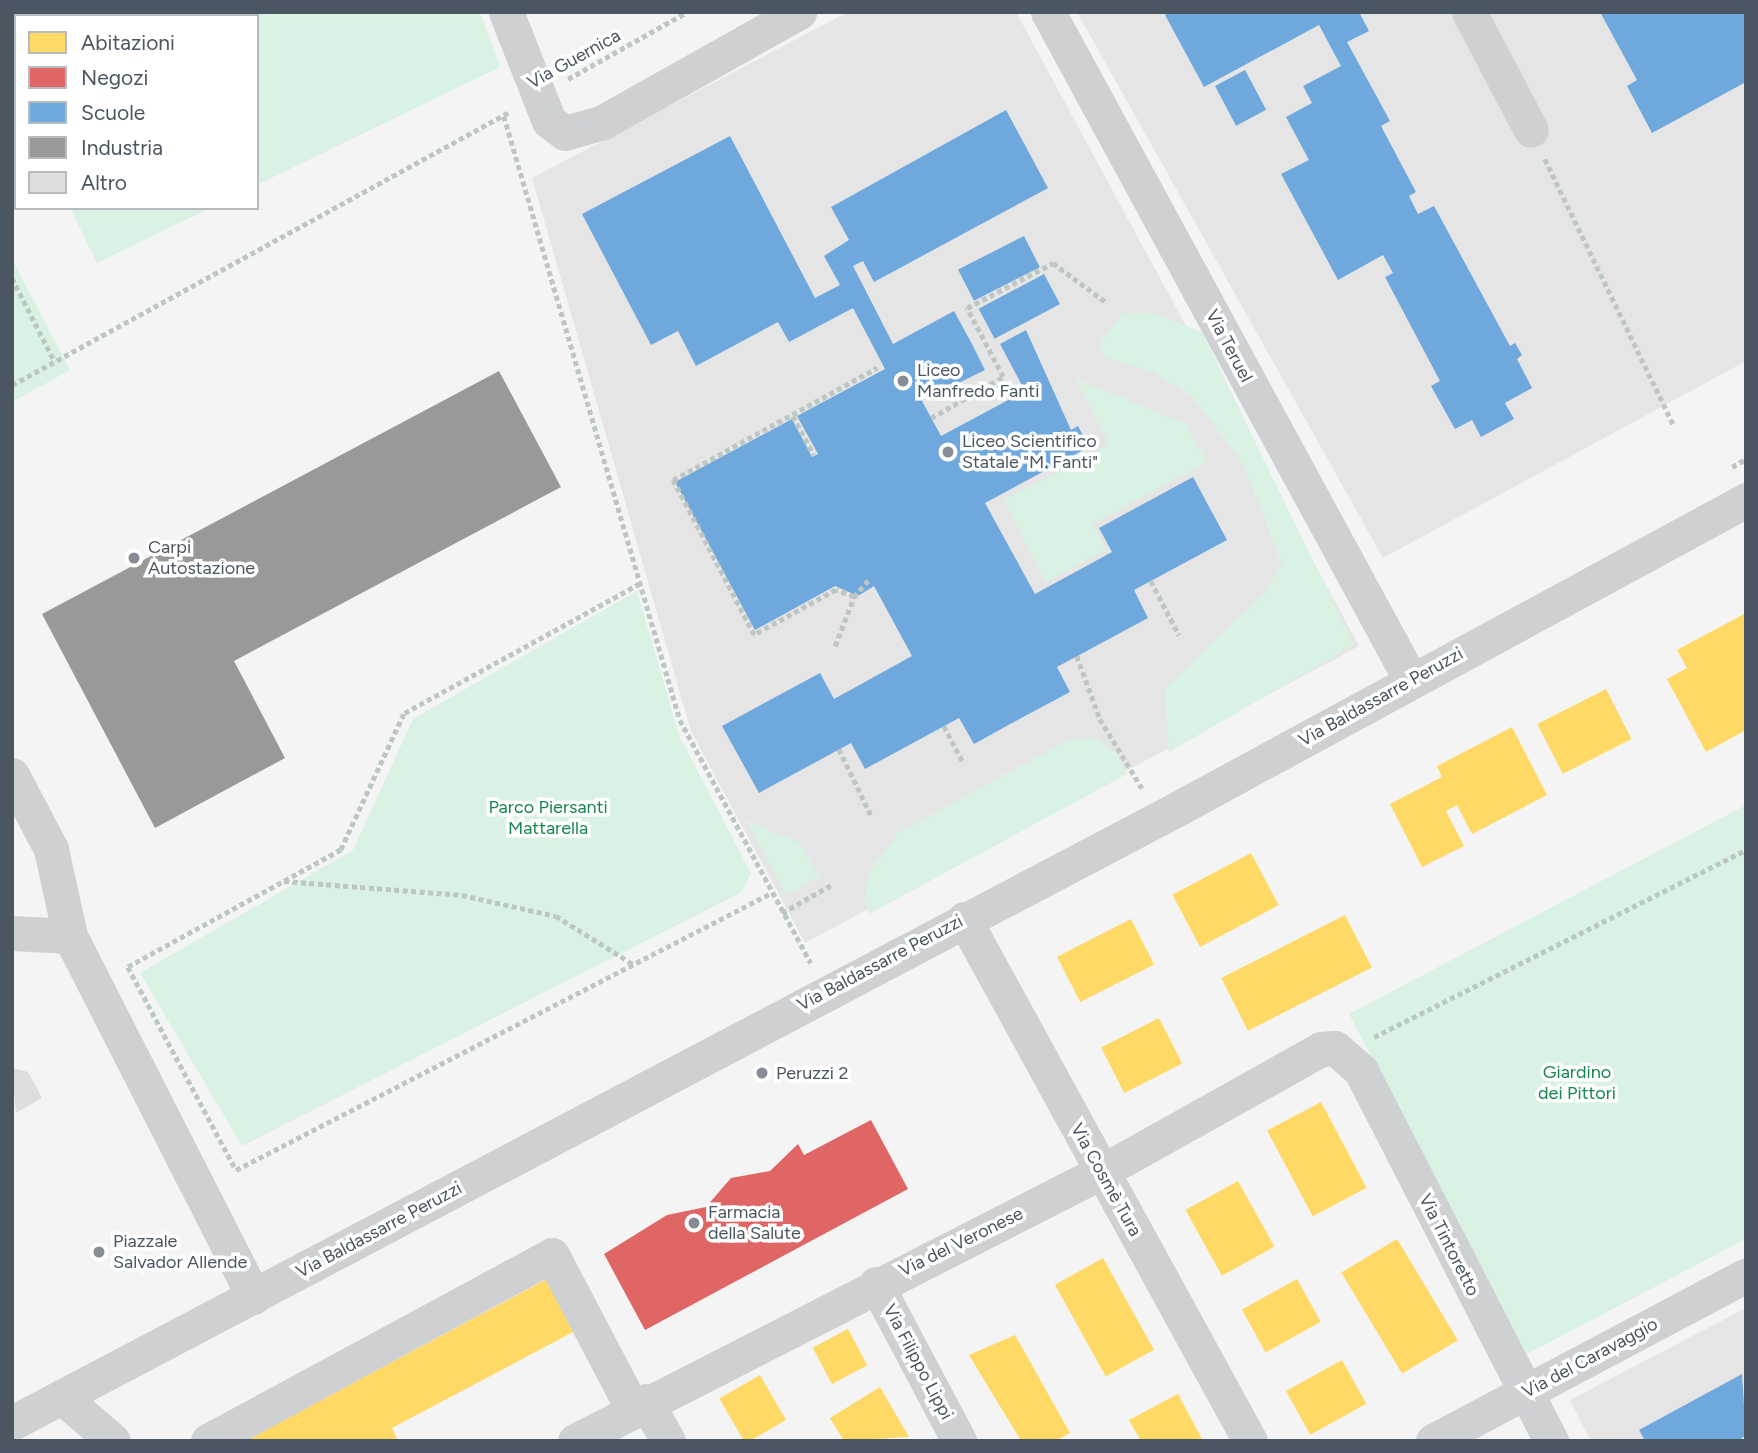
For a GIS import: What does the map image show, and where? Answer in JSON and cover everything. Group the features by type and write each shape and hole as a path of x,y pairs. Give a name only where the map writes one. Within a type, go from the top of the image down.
{"street":[{"path":"506,12 525,103 565,133 583,131 799,12"},
{"name":"Via Teruel","path":"1048,12 1410,680"},
{"path":"1469,12 1531,130"},
{"name":"Via Baldassarre Peruzzi","path":"12,1423 254,1297 1746,500"},
{"path":"12,775 51,849 70,936 254,1297"},
{"name":"Via Cosmè Tura","path":"964,919 1250,1441"},
{"path":"12,933 70,936"},
{"name":"Via del Veronese","path":"575,1441 639,1405 1101,1172 1321,1049 1346,1051"},
{"name":"Via Tintoretto","path":"1346,1051 1551,1441"},
{"path":"208,1441 552,1255 608,1364 668,1441"},
{"name":"Via del Caravaggio","path":"1433,1441 1746,1275"},
{"name":"Via Filippo Lippi","path":"876,1284 959,1441"},
{"path":"62,1397 113,1441"}],"path":[{"name":"Via Guernica","path":"12,385 504,116 687,12"},
{"path":"504,116 686,737 814,967"},
{"path":"1531,130 1674,426"},
{"path":"931,418 1003,377 967,308 1053,263 1107,303"},
{"path":"12,278 54,362"},
{"path":"854,597 836,590 754,635 673,480 877,368"},
{"path":"793,416 814,455"},
{"path":"835,646 854,597 870,578"},
{"path":"1151,581 1180,635"},
{"path":"640,584 404,714 341,850 128,967 236,1170 771,893"},
{"path":"1077,656 1100,719 1142,788"},
{"path":"944,726 963,762"},
{"path":"839,749 871,816"},
{"path":"1346,1051 1746,850"},
{"path":"284,880 462,895 556,916 634,964"},
{"path":"782,913 831,885"}],"shaded area":[{"name":"Liceo Manfredo Fanti","path":"848,12 1016,12 1359,646 805,943 691,731 532,178"},
{"path":"1077,12 1746,12 1746,361 1383,558"},
{"path":"1746,1308 1746,1441 1591,1441 1570,1400"}],"green space":[{"path":"12,12 480,12 500,67 259,184 259,14 14,14 14,54"},
{"path":"71,210 206,210 97,263"},
{"path":"12,259 70,370 12,402"},
{"path":"1122,313 1152,313 1202,332 1354,645 1169,752 1165,688 1265,592 1282,564 1244,466 1192,396 1152,371 1105,358 1099,345"},
{"path":"1076,379 1186,424 1207,463 1093,523 1106,550 1046,582 1004,500 1109,444"},
{"name":"Parco Piersanti Mattarella","path":"637,591 679,735 751,873 742,892 242,1146 140,973 353,850 413,719"},
{"path":"1097,738 1116,753 1127,774 869,914 864,897 870,871 898,833 1068,740"},
{"name":"Giardino dei Pittori","path":"1746,805 1746,1239 1527,1354 1349,1014"},
{"path":"746,820 800,843 819,877 787,895"}],"building: Abitazioni":[{"path":"1746,613 1746,730 1706,752 1667,679 1687,668 1677,650"},
{"path":"1606,689 1631,739 1563,774 1537,724"},
{"path":"1512,727 1547,795 1472,834 1457,805 1446,811 1464,846 1422,867 1390,804 1442,777 1437,766"},
{"path":"1251,853 1279,905 1200,947 1172,895"},
{"path":"1345,915 1372,968 1248,1031 1221,978"},
{"path":"1131,919 1154,964 1080,1002 1057,957"},
{"path":"1159,1018 1182,1063 1124,1093 1101,1048"},
{"path":"1321,1102 1367,1188 1313,1216 1267,1131"},
{"path":"1238,1181 1274,1247 1222,1276 1186,1210"},
{"path":"1397,1239 1458,1340 1402,1374 1341,1272"},
{"path":"1103,1258 1154,1350 1106,1376 1055,1285"},
{"path":"547,1279 575,1331 392,1428 398,1441 245,1441"},
{"path":"1297,1279 1321,1322 1266,1352 1242,1310"},
{"path":"848,1329 867,1365 832,1384 813,1348"},
{"path":"1015,1335 1070,1433 1055,1441 1021,1441 969,1355"},
{"path":"1342,1360 1366,1404 1310,1435 1286,1391"},
{"path":"760,1375 786,1420 750,1441 744,1441 719,1398"},
{"path":"880,1387 909,1437 844,1441 830,1418"},
{"path":"1178,1394 1203,1441 1141,1441 1129,1420"}],"building: Negozi":[{"path":"871,1120 908,1189 645,1330 604,1254 667,1215 706,1207 731,1178 770,1171 798,1144 804,1155"}],"building: Scuole":[{"path":"1171,12 1359,12 1369,31 1347,42 1390,121 1381,126 1416,192 1409,196 1418,214 1434,206 1510,346 1515,343 1522,355 1517,359 1532,388 1505,403 1514,419 1481,437 1472,420 1455,429 1431,386 1440,381 1385,277 1393,273 1383,255 1338,280 1281,174 1309,160 1286,117 1312,103 1303,86 1341,66 1319,25 1204,87 1165,15"},
{"path":"1600,12 1746,12 1746,82 1652,133 1627,86 1637,80"},
{"path":"1245,70 1266,110 1236,126 1215,86"},
{"name":"Liceo Scientifico Statale \"M. Fanti\"","path":"1006,110 1048,188 874,282 863,261 853,266 893,344 954,311 972,344 985,370 922,401 941,436 1025,391 1000,344 1026,330 1071,430 1078,426 1089,447 985,503 1035,594 1112,552 1099,528 1193,477 1227,540 1134,590 1148,618 1057,667 1070,692 974,744 959,718 865,769 851,743 759,793 722,726 820,673 834,699 912,656 874,586 858,596 835,586 755,630 675,482 792,419 812,457 818,454 797,416 885,369 853,308 789,342 778,322 696,366 678,331 651,345 582,214 730,136 815,298 840,285 824,256 849,240 831,207"},
{"path":"1024,236 1040,267 974,301 958,270"},
{"path":"1044,274 1060,304 995,339 979,309"},
{"path":"1742,1374 1746,1435 1738,1441 1645,1441 1639,1430"}],"building: Industria":[{"path":"499,371 561,487 234,661 285,758 155,828 42,614"}],"building: Altro":[{"path":"12,1068 28,1072 42,1098 16,1113"}],"place":[{"name":"Liceo Manfredo Fanti","path":"903,381"},
{"name":"Liceo Scientifico Statale \"M. Fanti\"","path":"948,452"},
{"name":"Carpi Autostazione","path":"134,558"},
{"name":"Peruzzi 2","path":"762,1073"},
{"name":"Farmacia della Salute","path":"694,1223"},
{"name":"Piazzale Salvador Allende","path":"99,1252"}]}
